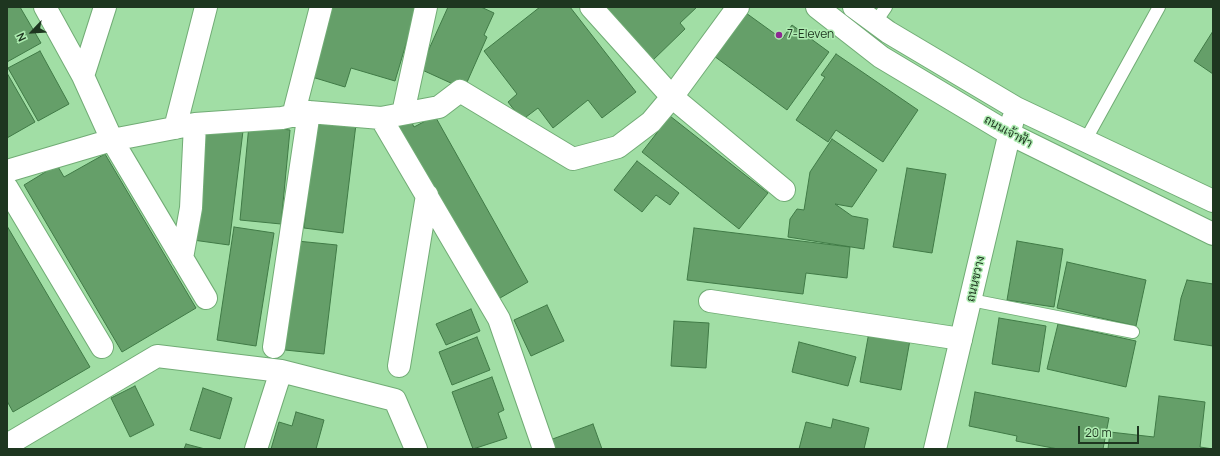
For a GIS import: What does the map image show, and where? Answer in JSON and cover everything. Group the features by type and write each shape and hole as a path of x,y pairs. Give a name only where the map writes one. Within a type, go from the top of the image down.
{"street":[{"path":"45,7 83,76 112,140 206,298"},
{"path":"83,76 105,7"},
{"path":"182,258 191,208 185,126 206,7"},
{"path":"274,347 301,114 321,7"},
{"path":"403,113 426,7"},
{"path":"591,7 672,97 784,190"},
{"path":"7,170 112,140 185,126 301,114 382,118 439,107 460,91 573,159 618,147 651,122 672,97 738,7"},
{"name":"ถนนเจ้าฟ้า","path":"816,7 881,57 1008,133 1213,234"},
{"name":"ถนนเจ้าฟ้า","path":"854,7 880,15 1016,108 1213,201"},
{"name":"ถนนขวาง","path":"935,449 971,300 1008,133 1016,108"},
{"path":"382,118 500,319 544,449"},
{"path":"7,188 102,347"},
{"path":"399,366 427,195"},
{"path":"710,301 961,339"},
{"path":"7,445 157,356 281,371 395,400 416,449"},
{"path":"256,449 281,371"}],"lane":[{"path":"1085,140 1159,7"},
{"path":"971,300 1133,332"}],"building":[{"path":"7,7 20,7 41,43 7,62"},
{"path":"332,7 417,7 395,81 351,68 345,87 312,77"},
{"path":"448,7 481,7 494,13 484,35 487,37 464,89 420,69"},
{"path":"540,7 570,7 636,92 602,118 588,100 553,128 538,108 522,120 508,102 517,94 484,51"},
{"path":"600,7 697,7 680,23 685,29 651,62"},
{"path":"746,13 782,39 792,25 829,52 787,110 714,56"},
{"path":"1213,31 1213,74 1194,61"},
{"path":"40,51 69,104 38,121 8,68"},
{"path":"836,54 918,110 883,162 836,130 828,142 796,120 825,77 821,75"},
{"path":"7,73 35,122 7,138"},
{"path":"435,116 528,282 493,302 394,125 409,117 414,127"},
{"path":"670,116 768,193 739,229 642,152"},
{"path":"316,119 356,124 343,233 304,228"},
{"path":"249,125 290,130 281,224 240,220"},
{"path":"206,127 243,131 229,245 193,240"},
{"path":"832,139 877,170 852,207 835,204 852,216 868,219 864,249 788,237 790,219 797,209 804,210 810,172"},
{"path":"105,154 196,308 122,352 24,185 57,165 64,177"},
{"path":"637,161 679,193 670,205 656,195 642,212 614,190"},
{"path":"907,168 946,174 932,253 893,247"},
{"path":"7,226 90,367 13,412 7,401"},
{"path":"234,227 274,233 256,346 217,340"},
{"path":"694,228 850,247 847,278 806,273 803,294 687,280"},
{"path":"297,241 337,245 324,354 285,350"},
{"path":"1017,241 1063,249 1054,307 1007,300"},
{"path":"1067,262 1146,280 1136,326 1057,308"},
{"path":"1187,280 1213,284 1213,346 1174,340 1181,298"},
{"path":"547,305 564,341 531,356 514,320"},
{"path":"471,309 480,331 446,345 436,324"},
{"path":"999,318 1046,326 1039,372 992,364"},
{"path":"674,321 709,323 706,368 671,366"},
{"path":"1058,324 1136,341 1126,387 1047,369"},
{"path":"869,332 910,340 901,390 860,382"},
{"path":"477,337 490,370 452,385 439,352"},
{"path":"799,342 856,357 848,386 792,372"},
{"path":"492,377 504,410 498,413 507,438 473,449 452,392"},
{"path":"135,386 154,425 130,437 111,398"},
{"path":"203,388 232,398 220,439 190,430"},
{"path":"975,392 1109,418 1103,449 1058,449 1016,441 1017,436 969,426"},
{"path":"1159,396 1205,402 1200,447 1213,449 1108,449 1110,432 1154,437"},
{"path":"296,412 324,420 316,449 271,449 279,422 292,426"},
{"path":"833,419 869,428 864,449 799,449 806,422 831,428"},
{"path":"593,424 602,449 554,449 550,440"},
{"path":"186,444 205,449 184,449"}],"place":[{"name":"7-Eleven","path":"779,35"}]}
